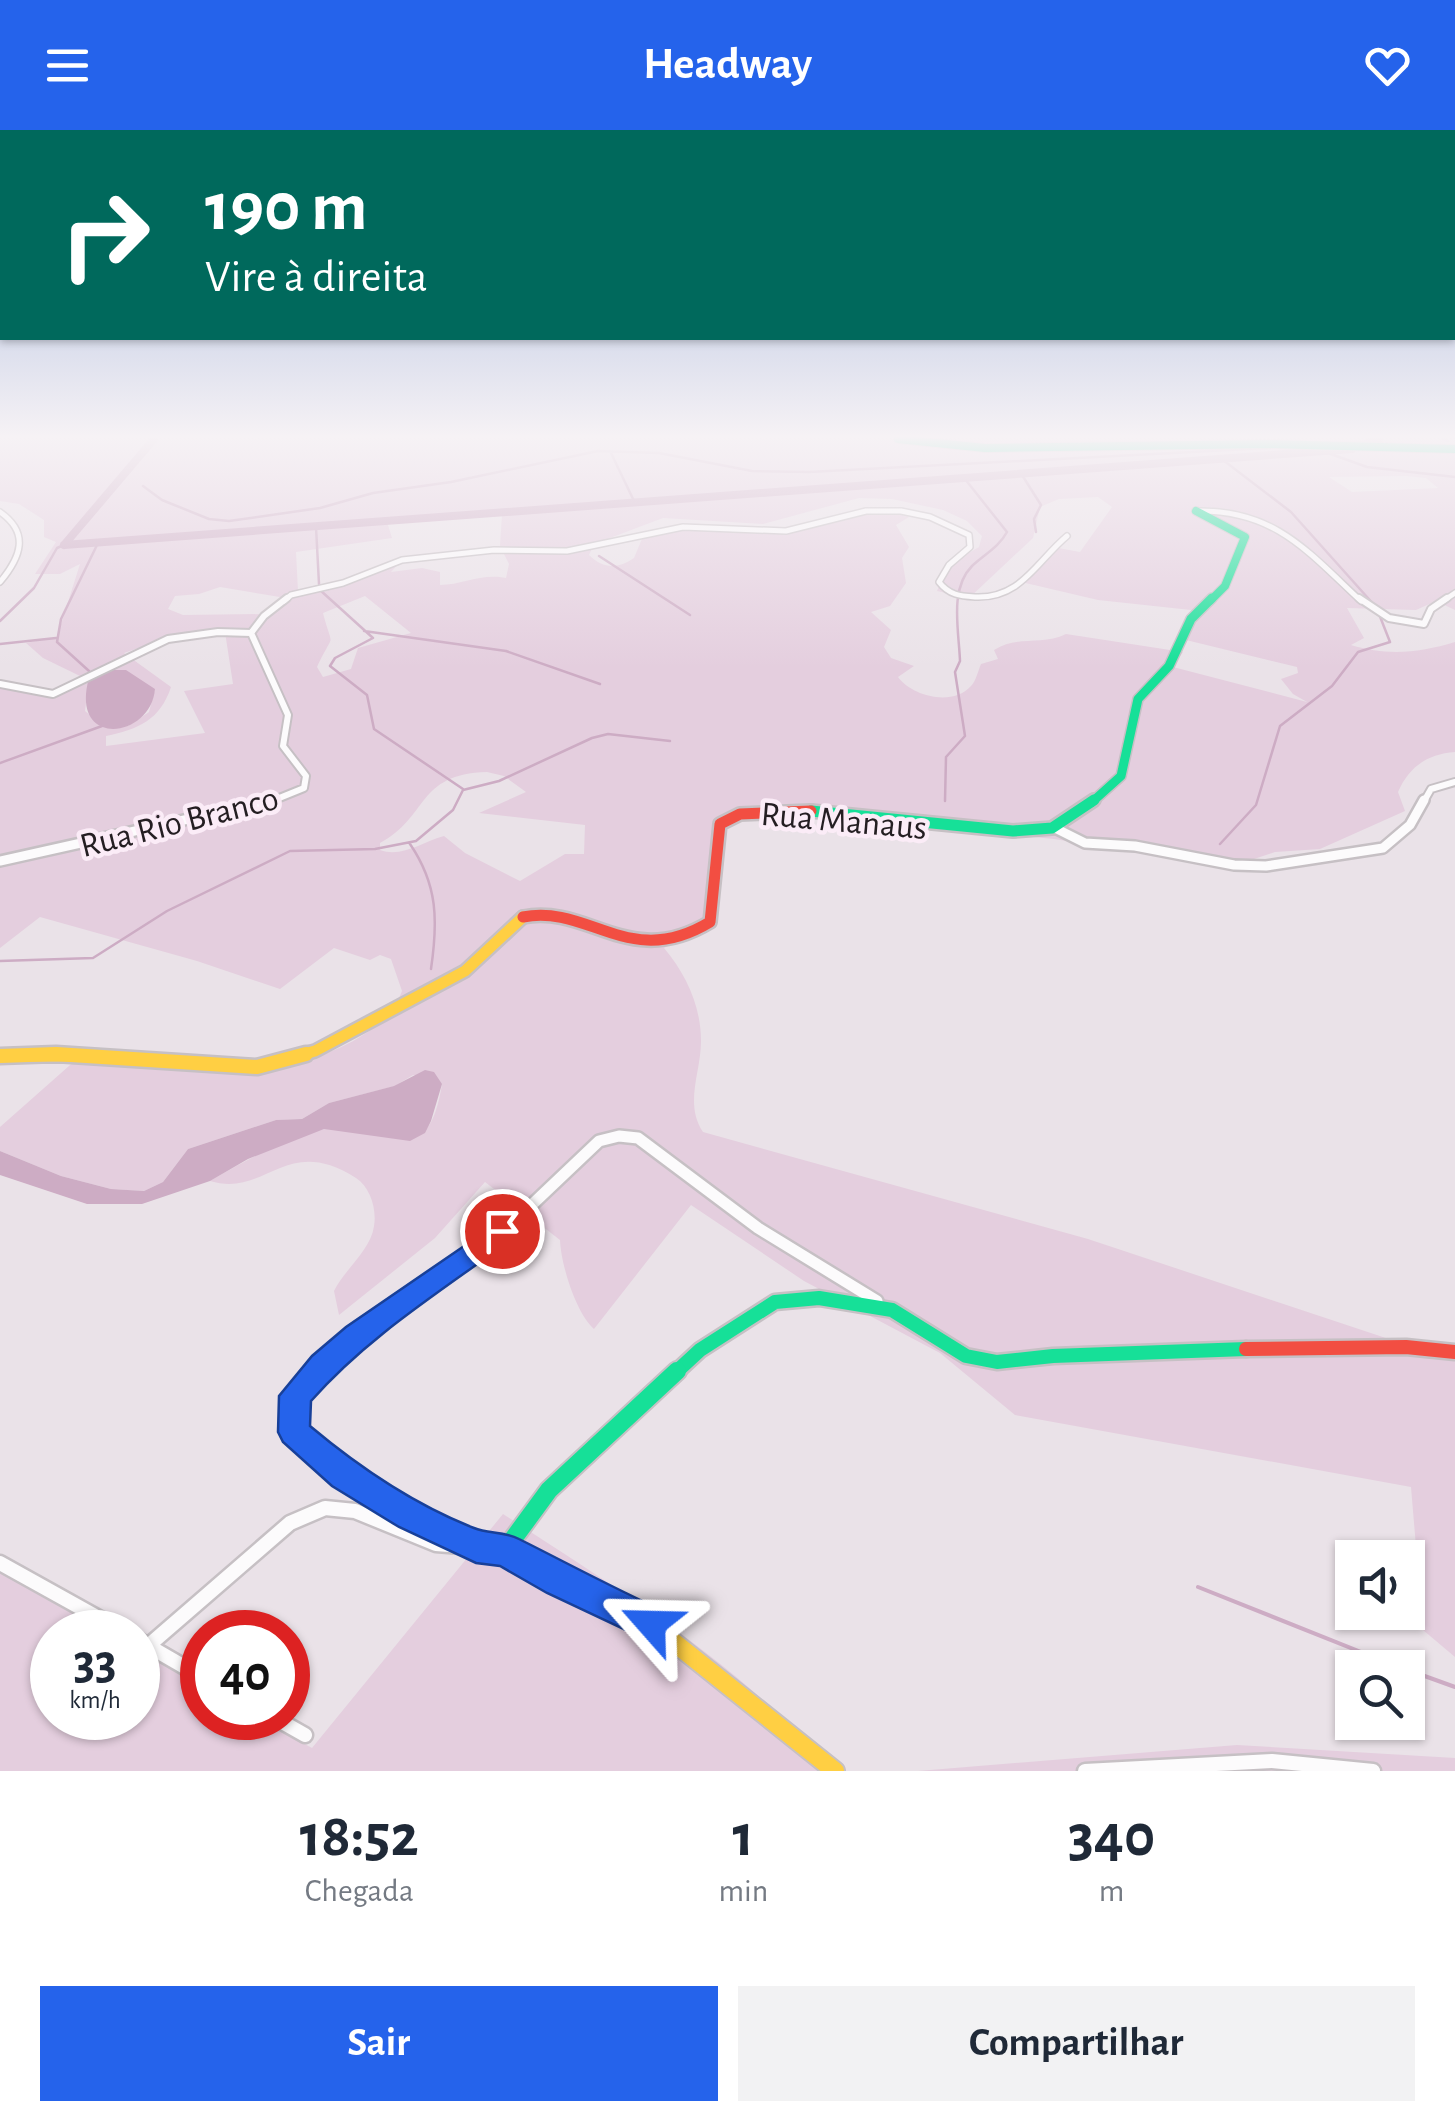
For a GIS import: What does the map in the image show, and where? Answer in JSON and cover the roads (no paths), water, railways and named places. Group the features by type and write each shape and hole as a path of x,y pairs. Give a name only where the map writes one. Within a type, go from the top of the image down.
{"street":[{"path":"0,582 22,550 23,533 17,522 6,516"},
{"path":"0,684 53,694 114,660 170,636 193,631 251,633 264,616 291,595 343,583 402,560 494,550 567,552 683,526 786,530 841,516"},
{"path":"919,516 955,525 969,534 970,546 948,565 939,582 942,589 954,595 991,600 1014,592 1051,548 1067,536"},
{"path":"1053,828 1106,794 1120,778 1132,747 1137,702 1166,670 1186,625 1225,585 1240,556 1245,537 1205,516"},
{"path":"1234,516 1297,539 1352,595 1393,620 1424,624 1431,608 1455,593"},
{"name":"Rua Rio Branco","path":"0,862 264,804 304,788 306,776 283,746 288,715 251,633"},
{"path":"1053,828 1085,843 1135,846 1234,865 1320,860 1383,848 1410,825 1431,789 1455,782"},
{"name":"Rua Manaus","path":"0,1056 56,1054 257,1067 278,1064 320,1050 460,975 527,915 545,916 648,944 668,942 710,922 720,824 738,812 830,812 941,828 1053,828"},
{"path":"476,1547 411,1516 344,1475 294,1432 295,1396 357,1336 520,1216 599,1140 619,1136 638,1138 758,1228 966,1356 996,1362 1289,1348 1455,1352"},
{"path":"505,1550 549,1490 686,1363 731,1327 775,1302 819,1298 892,1310"},
{"path":"160,1628 290,1523 325,1508 356,1511 436,1544 505,1550 651,1624 835,1771"},
{"path":"0,1563 84,1610"},
{"path":"1085,1771 1272,1761 1373,1771"}],"waterway":[{"path":"89,516 64,545 459,516"},
{"path":"201,516 229,521 267,516"},
{"path":"945,801 946,757 965,736 955,672 960,661 960,586 972,566 1007,532 994,516"},
{"path":"1036,516 1036,532"},
{"path":"1294,516 1376,607"},
{"path":"316,527 319,584"},
{"path":"89,671 57,642 61,619 98,543"},
{"path":"0,621 34,588 57,548 64,545"},
{"path":"599,556 690,615"},
{"path":"320,590 366,631"},
{"path":"1220,844 1256,805 1280,726 1332,686 1358,652 1390,642 1379,614"},
{"path":"366,631 506,651 600,684"},
{"path":"366,631 373,638 335,658 330,666 367,695 374,729 463,789"},
{"path":"0,644 56,638"},
{"path":"0,763 102,726"},
{"path":"0,961 93,958 167,911 290,851 375,849 416,841 453,810 463,790 499,781 592,738 608,734 670,741"},
{"path":"410,844 426,874 434,904 431,969"},
{"path":"1198,1587 1356,1650"},
{"path":"1425,1676 1455,1687"}]}
